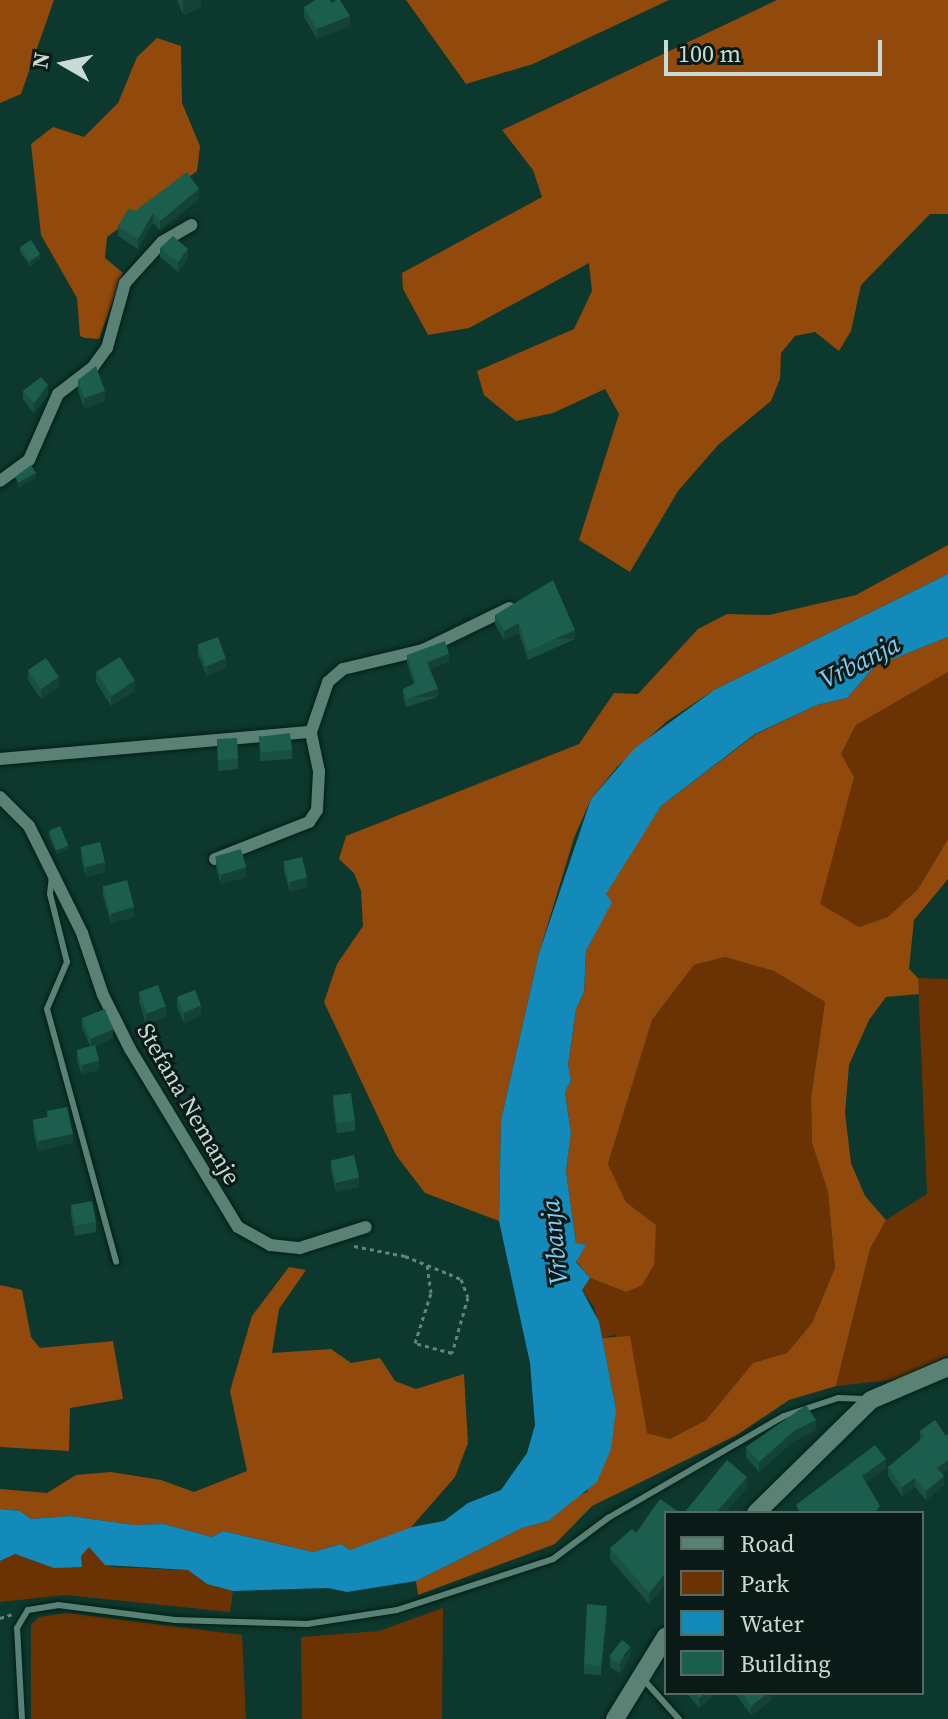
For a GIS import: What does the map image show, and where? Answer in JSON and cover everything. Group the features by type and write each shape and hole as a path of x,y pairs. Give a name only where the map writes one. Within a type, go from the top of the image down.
{"street":[{"path":"0,481 29,460 58,394 93,367 107,348 125,283 162,242 191,225"},
{"path":"215,859 309,822 317,810 319,771 311,732 328,682 343,669 423,650 525,599"},
{"path":"0,759 311,732"},
{"name":"Stefana Nemanje","path":"0,797 29,826 130,1049 238,1227 270,1245 300,1248 335,1240 366,1227"},
{"path":"758,1511 871,1400 948,1367"},
{"path":"615,1719 664,1639"}],"lane":[{"name":"Stefana Nemanje","path":"53,874 50,894 67,962 47,1009 116,1262"},
{"path":"22,1719 17,1628 28,1610 58,1605 175,1620 307,1624 397,1610 553,1559 608,1518 784,1416 838,1398 871,1400"},
{"path":"640,1676 679,1719"}],"path":[{"path":"335,1240 427,1265 465,1284 462,1332 452,1353 415,1343 431,1293 427,1265"}],"green space":[{"path":"948,672 948,839 918,889 889,917 859,927 819,904 841,754 856,725"},
{"path":"725,957 774,971 825,1002 811,1098 812,1143 828,1192 835,1268 812,1323 787,1353 753,1363 706,1420 670,1439 647,1433 615,1335 602,1338 594,1307 582,1290 590,1278 626,1292 656,1225 626,1202 608,1164 652,1020 694,965"},
{"path":"918,978 948,979 948,1356 899,1379 836,1386 870,1249 886,1220 927,1194"},
{"path":"89,1546 112,1567 188,1570 207,1584 233,1591 230,1612 66,1595 0,1602 0,1561 15,1554 40,1563 80,1556"},
{"path":"443,1608 442,1719 302,1719 301,1637 379,1631"},
{"path":"68,1613 242,1635 246,1719 31,1719 31,1625 39,1617"}],"shaded area":[{"path":"0,0 54,0 21,94 0,103"},
{"path":"406,0 669,0 533,64 466,84"},
{"path":"777,0 948,0 948,214 930,214 861,285 851,331 839,351 815,332 795,336 781,353 780,379 771,401 718,445 678,491 630,572 579,540 619,414 605,389 553,413 516,421 484,395 477,371 574,329 592,291 589,263 469,328 428,335 403,289 402,273 542,197 533,170 502,130"},
{"path":"157,38 181,46 182,103 200,146 197,171 107,237 105,258 123,273 99,339 85,338 80,336 77,298 41,235 31,144 53,127 84,137 118,103 137,57"},
{"path":"948,545 948,574 714,690 666,722 617,767 591,799 574,838 539,953 501,1120 499,1221 425,1193 396,1155 324,1002 337,964 363,926 361,891 354,873 339,859 346,836 579,744 614,693 638,694 698,629 727,614 769,615 856,595"},
{"path":"948,637 948,672 856,725 841,754 854,777 820,904 859,927 888,917 918,889 948,839 948,879 914,920 909,969 918,978 919,994 886,997 869,1020 849,1065 845,1113 851,1163 865,1196 886,1220 870,1249 836,1386 789,1400 737,1435 592,1506 555,1544 418,1595 416,1581 522,1528 548,1521 566,1501 587,1492 616,1409 602,1338 630,1336 647,1433 670,1439 706,1420 753,1363 787,1353 812,1323 835,1268 828,1192 812,1143 811,1098 825,1002 774,971 725,957 694,965 652,1020 608,1164 626,1202 656,1225 654,1265 642,1285 626,1292 590,1278 576,1261 585,1245 576,1243 566,1171 571,1133 565,1092 571,1080 568,1065 576,1009 584,992 586,951 611,902 606,894 613,879 661,806 756,734 817,705 847,698 875,666"},
{"path":"289,1267 306,1270 279,1309 272,1353 331,1349 351,1363 380,1358 395,1381 416,1389 464,1374 468,1443 455,1477 407,1532 350,1550 341,1544 313,1552 223,1531 212,1537 164,1524 134,1525 70,1516 31,1519 20,1511 0,1509 0,1489 47,1493 76,1475 111,1472 161,1480 194,1492 247,1471 230,1391 252,1316"},
{"path":"0,1285 22,1290 31,1337 40,1348 113,1341 123,1399 70,1408 69,1451 0,1447"}],"water":[{"name":"Vrbanja","path":"948,574 948,637 875,666 847,698 817,705 755,734 661,806 606,894 612,902 586,951 584,992 576,1009 568,1065 571,1080 565,1092 571,1133 566,1171 576,1243 586,1245 576,1262 590,1278 582,1290 599,1322 616,1409 611,1449 597,1482 548,1521 522,1528 416,1581 347,1592 328,1588 233,1591 207,1584 188,1570 105,1565 89,1547 81,1556 82,1567 54,1568 15,1554 0,1561 0,1509 20,1511 31,1519 70,1516 134,1525 164,1524 212,1537 223,1531 313,1552 341,1544 350,1550 412,1527 444,1521 468,1503 501,1490 527,1453 535,1425 530,1363 499,1221 501,1120 539,953 591,799 635,748 714,690"}],"building":[{"path":"315,0 330,0 332,3 340,0 350,16 317,29 304,7"},
{"path":"187,172 199,189 160,221 153,213 138,239 118,226 129,208 135,211"},
{"path":"173,236 188,249 178,262 160,248"},
{"path":"31,240 40,254 29,261 20,247"},
{"path":"96,366 105,391 84,398 78,380"},
{"path":"41,377 48,385 34,403 23,391"},
{"path":"31,465 36,473 18,483 15,477"},
{"path":"553,580 575,630 528,651 519,623 504,631 495,615"},
{"path":"218,637 226,659 205,666 197,645"},
{"path":"445,641 449,654 427,662 438,689 406,699 403,689 416,683 407,655"},
{"path":"120,657 135,681 111,696 96,672"},
{"path":"46,658 59,677 41,689 28,670"},
{"path":"290,733 292,749 261,753 259,737"},
{"path":"237,738 238,759 218,760 217,739"},
{"path":"60,826 68,845 57,850 49,831"},
{"path":"100,842 105,862 86,867 81,847"},
{"path":"241,849 246,867 220,875 215,856"},
{"path":"302,857 307,877 289,882 284,862"},
{"path":"127,880 134,907 110,914 103,886"},
{"path":"158,985 166,1007 147,1013 139,992"},
{"path":"195,990 201,1006 183,1013 177,997"},
{"path":"105,1009 113,1029 90,1039 82,1018"},
{"path":"95,1045 99,1060 81,1065 77,1050"},
{"path":"351,1093 355,1121 337,1123 333,1096"},
{"path":"67,1107 73,1134 38,1141 33,1120 48,1117 47,1111"},
{"path":"354,1155 359,1177 336,1183 331,1160"},
{"path":"92,1201 96,1222 75,1226 71,1205"},
{"path":"806,1405 816,1420 794,1431 759,1462 746,1447"},
{"path":"935,1420 946,1436 948,1434 948,1460 937,1468 944,1476 926,1491 915,1478 902,1487 888,1467 924,1437 920,1431"},
{"path":"875,1445 886,1459 862,1476 880,1506 876,1511 799,1511 796,1505"},
{"path":"727,1460 747,1477 718,1511 686,1511"},
{"path":"660,1499 677,1511 664,1511 664,1574 649,1593 610,1548 632,1529 636,1533"},
{"path":"587,1604 607,1606 601,1666 584,1664"},
{"path":"622,1640 631,1647 618,1663 609,1657"},
{"path":"743,1695 765,1695 751,1706"}]}
